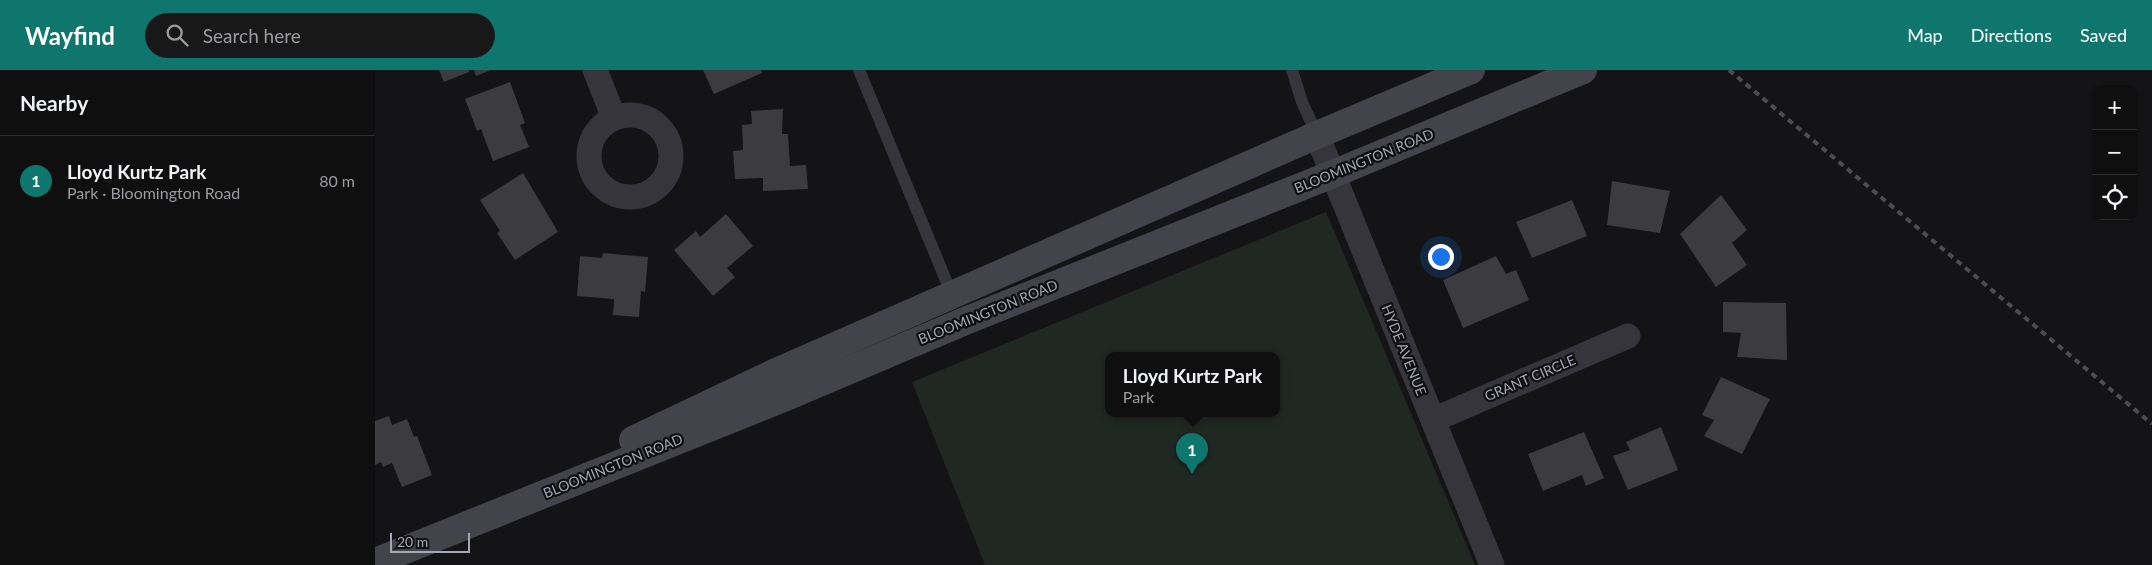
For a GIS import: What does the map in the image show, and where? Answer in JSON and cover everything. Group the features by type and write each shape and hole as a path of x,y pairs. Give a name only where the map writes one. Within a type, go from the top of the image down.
{"street":[{"path":"595,70 614,118"},
{"name":"BLOOMINGTON ROAD","path":"384,558 775,372 1317,135 1471,70"},
{"name":"BLOOMINGTON ROAD","path":"384,558 777,401 965,321 1333,174 1583,70"},
{"name":"HYDE AVENUE","path":"1317,135 1492,565"},
{"name":"GRANT CIRCLE","path":"1433,420 1628,336"}],"lane":[{"path":"859,70 953,295"},
{"path":"1292,70 1302,102 1317,135"}],"shaded area":[{"path":"1326,212 1475,565 985,565 912,382"}],"building":[{"path":"439,70 469,70 469,72 444,82"},
{"path":"474,70 491,70 476,76"},
{"path":"703,70 761,70 762,73 714,94"},
{"path":"510,82 525,123 520,125 529,147 493,161 481,129 477,131 465,99"},
{"path":"783,109 782,134 788,134 790,166 806,165 808,189 763,191 763,178 735,179 733,151 743,150 742,125 752,124 751,111"},
{"path":"523,173 558,232 515,260 497,233 500,231 480,200"},
{"path":"1612,181 1670,191 1660,233 1607,225"},
{"path":"1721,195 1747,230 1732,243 1747,265 1716,287 1680,234"},
{"path":"1572,200 1587,236 1532,258 1516,222"},
{"path":"726,214 753,246 727,268 735,277 713,296 674,250 696,231 700,237"},
{"path":"603,253 648,257 645,292 641,291 639,317 613,315 614,299 577,296 580,256 602,258"},
{"path":"1496,256 1506,274 1516,270 1529,300 1463,328 1443,280"},
{"path":"1723,302 1786,303 1787,360 1737,357 1741,333 1723,332"},
{"path":"1721,377 1770,399 1742,454 1704,436 1714,420 1702,415"},
{"path":"389,416 392,425 407,419 414,437 417,436 432,475 402,487 392,463 383,467 381,462 375,465 375,421"},
{"path":"1661,427 1678,470 1628,490 1613,456 1630,450 1626,442"},
{"path":"1584,432 1604,478 1586,486 1582,475 1543,491 1528,454"}],"railway":[{"path":"1729,70 2152,424"}],"place":[{"name":"Lloyd Kurtz Park","path":"1192,474"}]}
